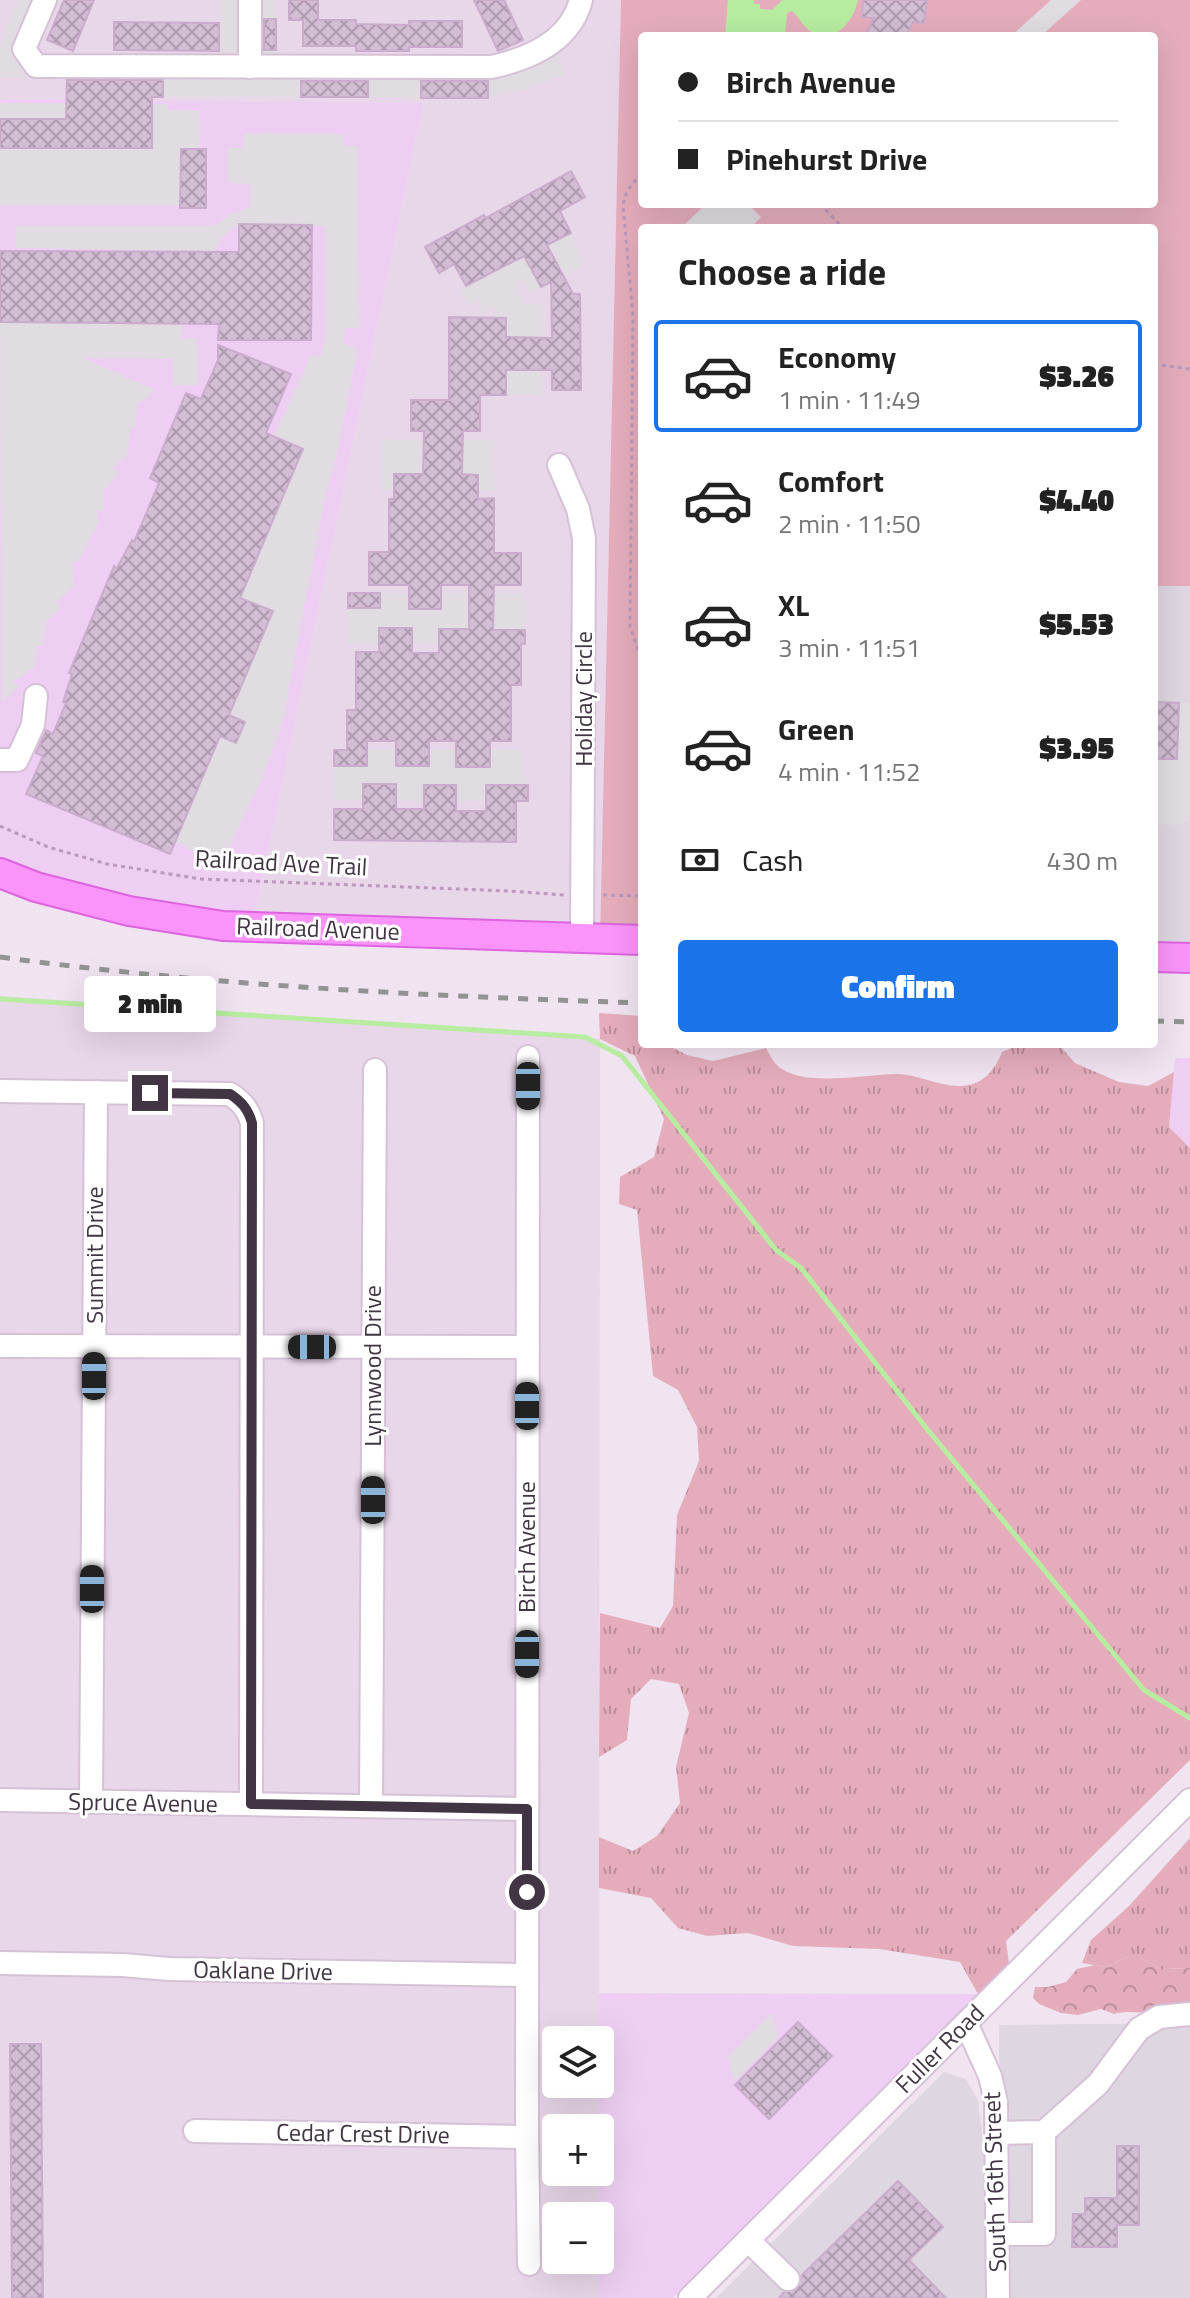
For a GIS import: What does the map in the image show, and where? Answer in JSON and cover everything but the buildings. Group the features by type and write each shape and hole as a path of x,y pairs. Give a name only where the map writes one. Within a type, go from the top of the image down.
{"main road":[{"name":"Railroad Avenue","path":"0,873 36,887 129,911 223,926 638,940"},
{"path":"1158,957 1190,958"}],"street":[{"path":"45,0 24,49 36,66 250,67 491,67 528,57 556,41 581,0"},
{"path":"250,0 250,67"},
{"name":"Holiday Circle","path":"559,465 578,509 584,538 582,938"},
{"path":"0,760 17,760 33,725 36,696"},
{"name":"Birch Avenue","path":"528,1057 529,2264"},
{"name":"Lynnwood Drive","path":"371,1806 375,1070"},
{"path":"0,1091 230,1094 241,1101 249,1113 252,1123 251,1804"},
{"name":"Summit Drive","path":"91,1802 96,1092"},
{"path":"0,1346 528,1347"},
{"name":"Spruce Avenue","path":"0,1800 527,1809"},
{"name":"Fuller Road","path":"690,2298 1190,1800"},
{"name":"Oaklane Drive","path":"0,1963 527,1975"},
{"path":"997,2133 1044,2132 1098,2084 1139,2029 1159,2017 1190,2014"},
{"name":"South 16th Street","path":"966,2023 990,2076 996,2102 998,2298"},
{"name":"Cedar Crest Drive","path":"195,2131 527,2135"},
{"path":"998,2234 1044,2234 1044,2132"},
{"path":"748,2240 788,2279"}],"path":[{"path":"638,179 624,195 623,215 632,280 633,316 630,627 638,650"},
{"path":"824,208 839,224"},
{"path":"1158,365 1190,369"},
{"name":"Railroad Ave Trail","path":"0,826 48,847 107,864 187,877 568,895"},
{"path":"593,895 638,896"}],"shaded area":[{"path":"0,0 621,0 600,939 252,927 423,103 0,99"},
{"path":"18,0 45,0 24,49 67,66 67,78 0,77 0,46"},
{"path":"221,0 276,0 276,19 257,19 258,50 276,50 276,66 491,67 556,41 565,74 529,88 488,98 488,80 422,80 421,98 368,97 367,79 301,79 301,97 163,97 163,66 221,66"},
{"path":"728,0 754,0 754,4 760,4 760,9 772,10 782,0 858,0 852,16 838,32 810,31 792,11 787,13 785,32 725,32"},
{"path":"1051,0 1081,0 1045,32 1015,32"},
{"path":"0,99 423,103 252,927 0,873"},
{"path":"0,103 168,104 168,110 200,111 199,149 181,149 180,205 0,205 0,148 152,147 152,119 0,119"},
{"path":"244,133 343,134 344,146 358,147 359,328 345,328 344,343 358,349 326,493 283,721 263,776 221,865 176,842 220,736 236,742 245,722 229,715 272,611 240,598 303,449 274,437 311,355 320,357 325,339 325,226 240,224 224,234 215,251 15,248 15,226 214,226 250,207 250,184 228,183 228,148 243,148"},
{"path":"702,208 752,208 761,217 754,224 685,224"},
{"path":"571,233 585,263 563,275 556,262 534,273 541,287 529,293 521,280 517,286 525,304 542,304 542,337 528,338 541,370 541,395 506,395 506,318 495,318 495,308 483,314 476,301 468,305 460,289 488,275 499,251 507,265"},
{"path":"0,322 182,324 183,339 197,339 198,385 173,385 172,359 84,358 155,390 137,405 136,428 130,427 128,454 114,467 119,474 104,490 104,511 97,511 98,524 78,562 72,561 74,585 56,602 61,607 46,622 44,645 37,646 35,667 13,682 19,686 2,702"},
{"path":"382,439 424,440 462,454 463,440 493,440 494,490 478,490 477,475 394,474 394,490 382,491"},
{"path":"1158,586 1190,586 1190,960 1158,958"},
{"path":"380,593 409,593 409,609 441,609 441,593 469,593 493,609 494,593 525,593 525,630 440,629 439,644 347,644 348,608 380,608"},
{"path":"1179,703 1190,703 1190,823 1158,824 1158,759 1177,759"},
{"path":"367,750 396,750 397,766 428,766 429,750 456,750 457,767 490,767 490,750 524,750 524,776 528,777 528,785 486,785 486,801 456,801 456,785 424,785 424,801 396,801 396,784 363,801 334,800 334,766 366,766"},
{"path":"0,996 600,1039 599,2026 542,2026 542,2098 599,2098 599,2114 542,2114 542,2186 599,2186 599,2202 542,2202 542,2274 599,2274 599,2298 0,2298"},
{"path":"1175,1058 1190,1058 1190,1148 1169,1127"},
{"path":"599,1993 978,1994 673,2298 599,2298 599,2274 614,2274 614,2202 599,2202 599,2186 614,2186 614,2114 599,2114 599,2098 614,2098 614,2026 599,2026"},
{"path":"772,2013 778,2037 734,2082 728,2056"},
{"path":"1190,2023 1190,2298 1011,2298 1009,2103 999,2060 999,2025"},
{"path":"944,2072 966,2079 978,2101 985,2157 986,2298 716,2298"}],"green space":[{"path":"621,0 1190,0 1190,586 1158,586 1158,224 638,224 638,940 600,939"},
{"path":"599,1013 638,1016 638,1048 673,1048 713,1061 766,1048 775,1062 787,1072 816,1078 896,1074 951,1085 969,1085 990,1073 1002,1052 1012,1048 1062,1048 1075,1063 1119,1082 1148,1086 1174,1072 1169,1127 1190,1148 1190,1760 1006,1941 1009,1963 978,1994 960,1962 879,1949 793,1946 748,1933 707,1936 678,1928 651,1898 599,1888 599,1837 633,1851 657,1836 680,1803 676,1767 689,1713 679,1684 651,1679 631,1699 627,1740 599,1757 600,1613 660,1628 673,1606 677,1515 699,1461 697,1427 678,1390 653,1376 637,1210 619,1204 620,1177 654,1157 664,1119 635,1056 600,1039"},
{"path":"1190,1838 1190,1968 1161,1969 1139,1957 1127,1957 1106,1967 1082,1963 1091,1940 1129,1906"},
{"path":"1127,1957 1139,1957 1161,1969 1190,1968 1190,2003 1160,2013 1114,2014 1101,2009 1078,2015 1061,2013 1039,2004 1033,1998 1035,1987 1066,1982 1077,1969 1095,1965 1106,1967"}],"waterway":[{"path":"0,999 585,1037 622,1056 776,1250 801,1268 927,1429 1144,1690 1190,1718"}],"railway":[{"path":"0,957 160,975 320,988 638,1003"},
{"path":"1158,1021 1190,1022"}],"route":[{"path":"150,1093 230,1094 241,1101 252,1123 251,1804 527,1809 527,1892"}]}
